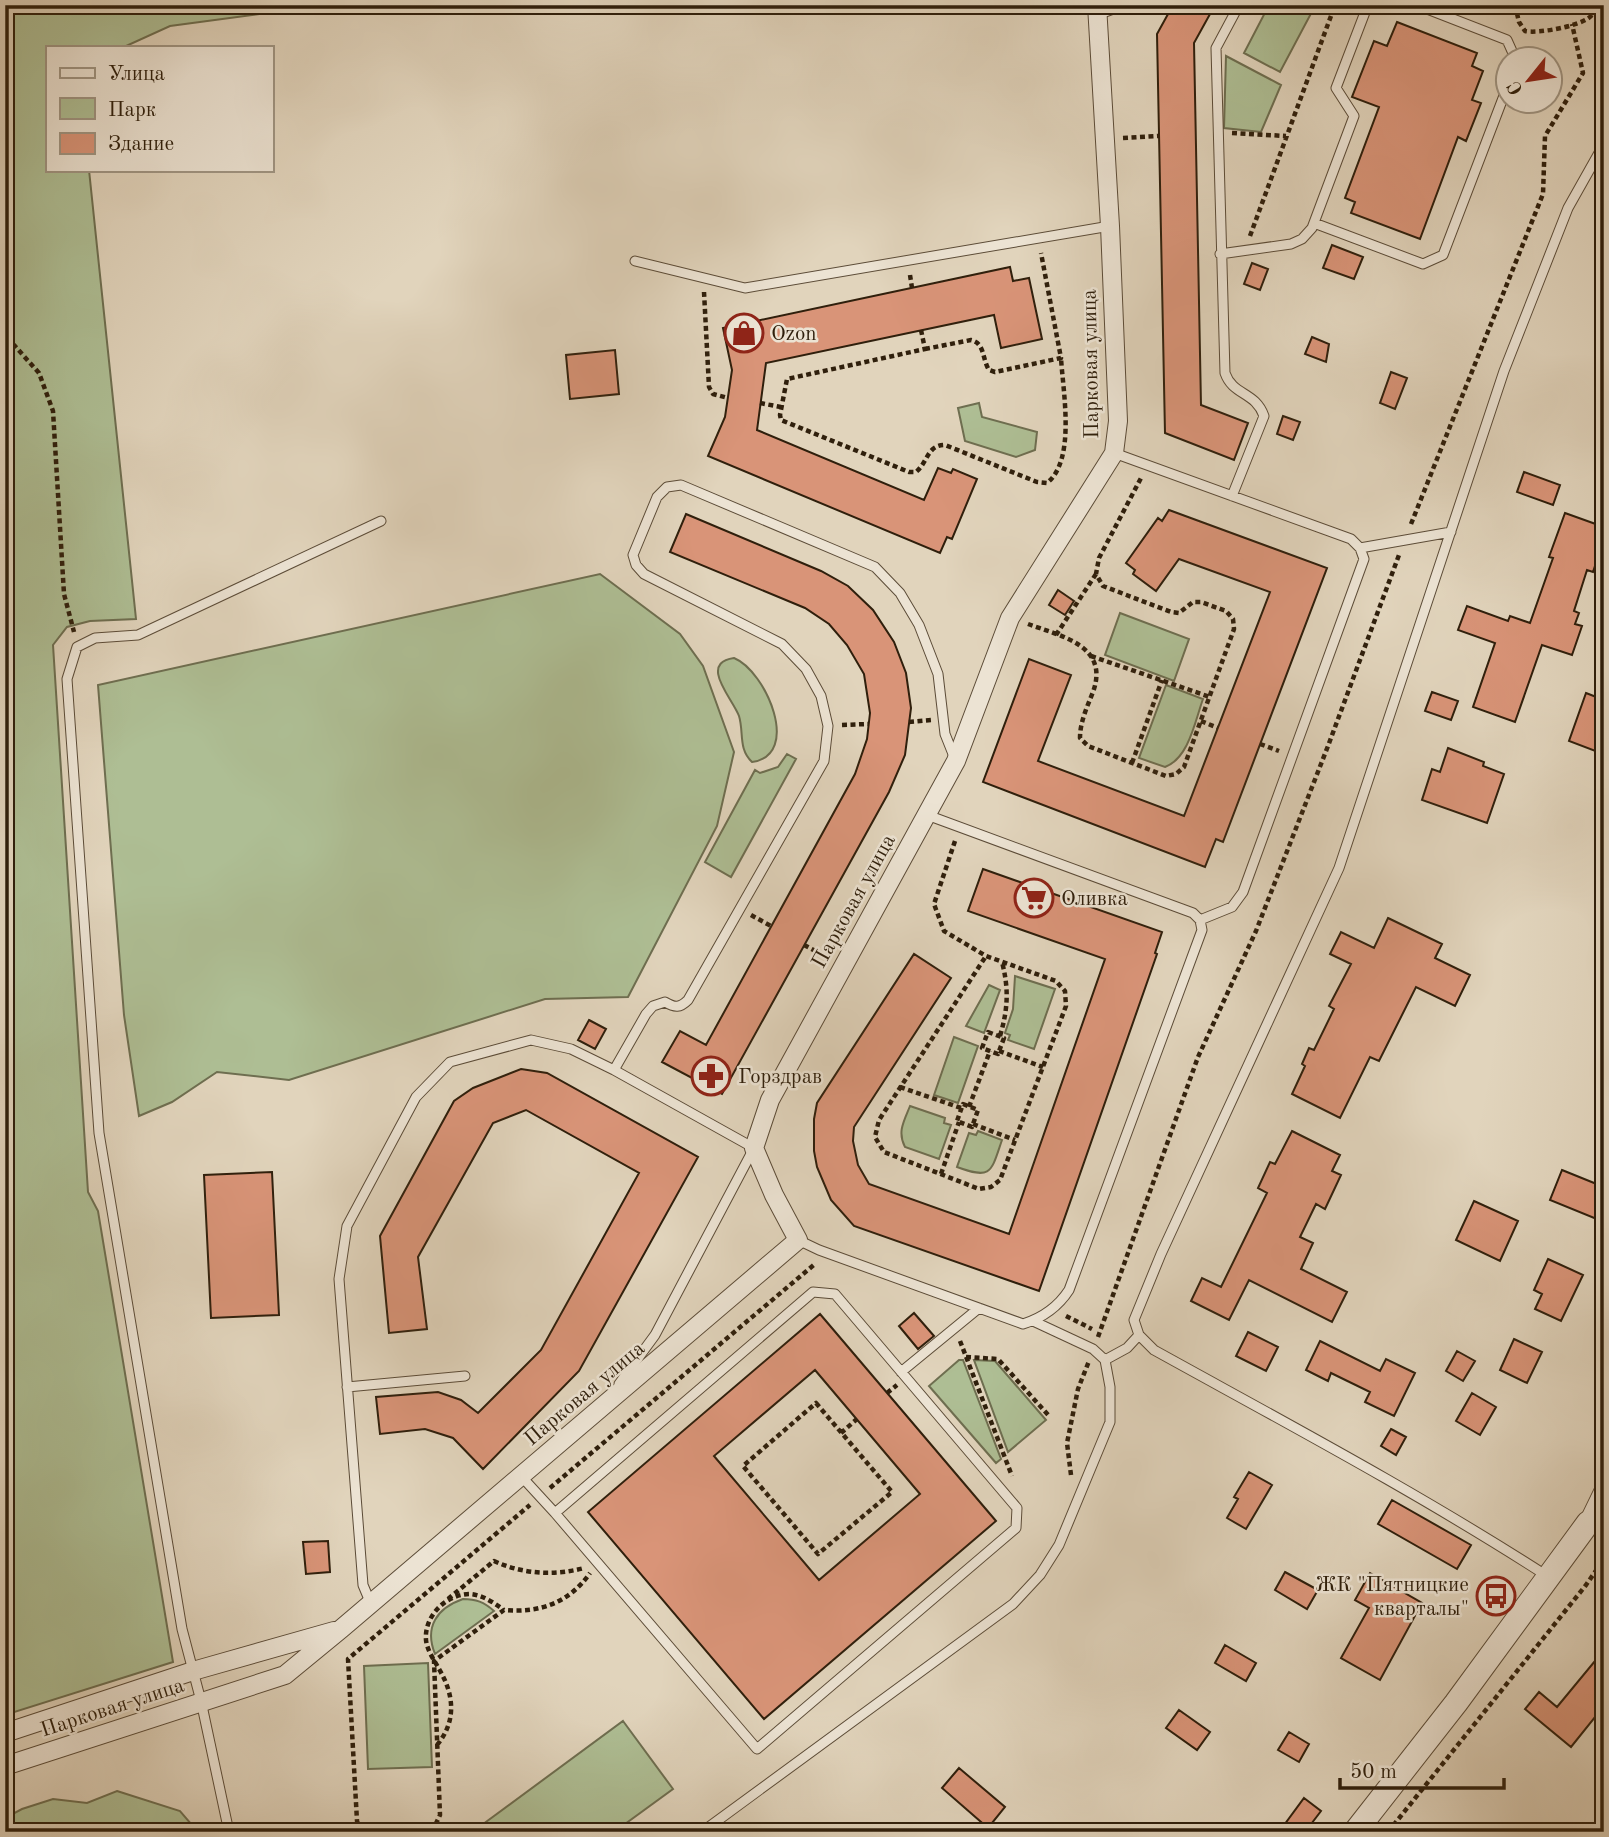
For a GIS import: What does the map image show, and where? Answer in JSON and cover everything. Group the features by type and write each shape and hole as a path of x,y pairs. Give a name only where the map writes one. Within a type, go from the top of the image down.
{"street":[{"name":"Парковая улица","path":"754,1148 770,1100 956,761 1010,618 1114,453 1118,421 1097,10"},
{"path":"754,1148 774,1195 798,1240"},
{"name":"Парковая улица","path":"5,1766 285,1675 798,1240"},
{"path":"1354,1832 1456,1703 1548,1577 1596,1523 1604,1490"},
{"name":"Парковая улица","path":"5,1733 193,1671 341,1629"}],"lane":[{"path":"1097,10 1124,5"},
{"path":"1232,496 1264,416 1254,398 1228,383 1224,373 1216,48 1239,5"},
{"path":"1220,254 1291,244 1302,239 1314,223 1354,116 1336,88 1367,6 1370,5"},
{"path":"1417,5 1507,40 1510,46"},
{"path":"1314,223 1423,264 1443,255 1495,116"},
{"path":"1548,1577 1496,1543 1358,1462 1154,1350 1139,1335 1134,1320 1161,1254 1339,868 1504,371 1568,208 1604,144"},
{"path":"635,261 745,288 1110,226"},
{"path":"1114,453 1351,539 1360,548 1364,559 1243,892 1232,907 1200,920"},
{"path":"614,1070 653,1006 665,1002 673,1007 681,1006 688,1000 824,761 828,726 821,696 806,669 782,644 644,574 636,565 633,555 657,497 667,487 681,485 875,567 900,593 919,625 938,674 944,734 956,761"},
{"path":"229,1832 201,1702 181,1629 99,1133 67,679 77,647 95,638 138,635 382,521"},
{"path":"1360,548 1451,532"},
{"path":"798,1240 1023,1324 1053,1309 1069,1290 1202,930 1200,920 1193,913 927,815"},
{"path":"371,1604 363,1585 339,1279 347,1226 416,1097 450,1062 530,1040 571,1049 754,1148 655,1335 603,1406"},
{"path":"521,1476 757,1749 1016,1528 1017,1508 835,1294 813,1292 555,1513"},
{"path":"901,1372 979,1308"},
{"path":"702,1832 1013,1604 1040,1575 1059,1545 1110,1422 1110,1387 1105,1360 1093,1349 1033,1321"},
{"path":"1105,1360 1127,1348 1139,1335"},
{"path":"348,1387 465,1376"}],"path":[{"path":"1245,250 1335,5"},
{"path":"1515,5 1519,22 1525,31 1533,33 1582,22 1592,15 1595,5"},
{"path":"1072,1485 1066,1443 1078,1388 1198,1057 1261,919 1403,542 1543,194 1545,136 1583,73 1572,24"},
{"path":"1219,133 1286,136"},
{"path":"1104,139 1159,136"},
{"path":"1038,238 1061,358 1066,446 1056,476 1047,483 1037,482 946,445 937,445 930,451 923,467 916,472 909,472 786,424 780,415 787,379 925,349 977,341 982,347 989,370 995,372 1061,358"},
{"path":"703,277 709,387 713,394 728,398"},
{"path":"921,330 925,349"},
{"path":"5,341 14,345 39,373 52,411 64,594 77,647"},
{"path":"760,403 781,407"},
{"path":"1056,635 1096,574 1099,558 1149,465"},
{"path":"1010,618 1083,647 1090,655 1097,675 1080,728 1080,738 1088,746 1166,776 1176,774 1184,767 1210,697 1234,629 1233,619 1226,611 1201,602 1193,602 1179,613 1171,612 1103,586 1096,574"},
{"path":"1090,655 1210,697"},
{"path":"1132,763 1162,680"},
{"path":"1201,721 1218,728"},
{"path":"828,726 869,724"},
{"path":"960,827 936,897 936,912 944,931 986,956 1056,981 1065,992 1066,1006 1000,1180 991,1187 979,1189 884,1152 875,1137 878,1120 986,956"},
{"path":"740,909 771,926"},
{"path":"804,945 844,966"},
{"path":"1000,1036 1007,1011 1008,994 1002,961"},
{"path":"988,1032 1000,1036 1004,1038 998,1054 982,1048 988,1032"},
{"path":"969,1107 990,1051"},
{"path":"999,1051 1043,1067"},
{"path":"900,1087 961,1108"},
{"path":"941,1174 963,1104 978,1110 972,1127 959,1122"},
{"path":"973,1124 1015,1140"},
{"path":"952,1330 959,1338 1015,1484 1017,1508"},
{"path":"966,1357 998,1359 1049,1416"},
{"path":"817,1403 841,1433 892,1492 818,1554 743,1466 817,1403"},
{"path":"841,1433 857,1419"},
{"path":"1388,1832 1604,1559"},
{"path":"437,1745 447,1731 452,1710 447,1685 427,1645 426,1628 429,1619 442,1605 494,1561 534,1572 576,1570 595,1566 574,1592 544,1609 504,1610 470,1594 460,1595 442,1605"},
{"path":"434,1661 504,1610"},
{"path":"432,1832 440,1815 434,1661"},
{"path":"678,1832 689,1824"}],"green space":[{"path":"5,5 303,5 296,9 170,26 126,46 46,46 46,172 89,172 136,619 90,621 67,627 53,645 88,1192 98,1211 173,1662 5,1715"},
{"path":"1269,5 1315,6 1280,72 1244,53"},
{"path":"1226,56 1281,85 1261,132 1224,128"},
{"path":"979,403 982,417 1037,432 1035,450 1016,457 965,441 958,408"},
{"path":"600,574 680,634 703,666 734,752 717,826 628,997 545,999 289,1080 217,1072 172,1102 139,1116 124,1015 98,685"},
{"path":"1120,613 1189,639 1174,681 1105,655"},
{"path":"734,658 746,666 767,695 777,729 775,745 767,756 752,762 743,746 739,716 718,674 724,661"},
{"path":"1166,685 1203,699 1194,728 1180,756 1165,767 1139,758"},
{"path":"787,754 796,759 731,877 705,862 755,770 760,773 778,767"},
{"path":"1015,976 1055,989 1034,1049 1008,1040 1010,1035 1005,1033 1013,1009"},
{"path":"989,985 1000,990 984,1033 966,1026"},
{"path":"954,1037 978,1046 958,1103 934,1095"},
{"path":"910,1106 945,1118 944,1123 951,1125 939,1159 905,1147 901,1131"},
{"path":"978,1131 1002,1140 992,1166 984,1173 957,1167 969,1133 976,1135"},
{"path":"959,1360 963,1360 1001,1459 996,1463 929,1386"},
{"path":"974,1360 995,1361 1046,1420 1008,1452"},
{"path":"463,1599 480,1602 494,1611 435,1654 431,1635 435,1620 446,1608"},
{"path":"428,1663 432,1767 368,1769 364,1666"},
{"path":"623,1721 673,1789 614,1832 476,1832 475,1830"},
{"path":"117,1791 180,1811 198,1832 5,1832 5,1818 22,1809 53,1799 87,1803"}],"building":[{"path":"1173,5 1215,5 1194,43 1201,405 1248,423 1234,460 1165,433 1157,34"},
{"path":"1397,22 1477,53 1472,66 1483,71 1472,100 1481,103 1466,141 1458,137 1420,239 1351,213 1355,202 1345,198 1379,107 1352,97 1374,41 1387,46"},
{"path":"1332,245 1363,257 1354,279 1323,268"},
{"path":"1252,263 1268,269 1260,290 1244,284"},
{"path":"1010,267 1013,281 1029,278 1042,339 1001,348 994,315 766,363 757,430 924,500 938,468 951,473 953,469 977,479 952,539 947,537 940,553 708,456 725,417 732,370 723,328"},
{"path":"1312,337 1329,344 1326,362 1305,354"},
{"path":"615,350 619,394 570,399 566,355"},
{"path":"1391,372 1407,378 1395,409 1380,403"},
{"path":"1283,416 1300,422 1293,440 1277,434"},
{"path":"1524,472 1560,485 1553,505 1517,492"},
{"path":"1169,510 1327,568 1223,842 1216,839 1205,867 983,782 1029,659 1071,675 1038,761 1184,816 1270,592 1179,559 1156,591 1133,574 1135,570 1126,563 1158,518 1162,521"},
{"path":"1565,513 1604,527 1604,553 1600,551 1593,572 1587,570 1574,611 1579,613 1575,624 1582,626 1572,655 1542,645 1515,722 1473,707 1495,643 1458,630 1467,606 1508,621 1510,616 1530,623 1553,558 1549,557"},
{"path":"686,514 821,571 848,586 873,610 894,642 906,673 911,708 905,755 889,792 722,1094 662,1062 680,1031 706,1045 855,774 867,739 870,713 864,674 847,645 829,624 805,608 670,552"},
{"path":"1058,590 1074,601 1065,615 1049,605"},
{"path":"1432,692 1458,701 1451,720 1425,711"},
{"path":"1586,693 1604,700 1604,737 1598,752 1569,741"},
{"path":"1448,748 1484,762 1483,766 1504,774 1487,823 1422,800 1432,769 1440,772"},
{"path":"983,869 1162,932 1155,953 1157,954 1039,1291 854,1226 831,1200 817,1167 814,1151 817,1103 914,954 951,978 854,1127 853,1141 858,1165 869,1184 1009,1234 1105,959 968,911"},
{"path":"1388,918 1442,944 1435,958 1470,975 1455,1006 1416,987 1379,1061 1370,1057 1340,1118 1292,1094 1305,1066 1302,1064 1309,1048 1314,1050 1334,1009 1329,1006 1351,964 1330,954 1341,932 1374,948"},
{"path":"589,1020 606,1029 595,1049 578,1040"},
{"path":"521,1069 547,1073 698,1157 579,1371 483,1469 453,1438 425,1429 380,1434 376,1397 438,1392 461,1400 478,1413 541,1350 639,1173 526,1110 493,1123 418,1257 427,1329 389,1333 380,1236 454,1101 473,1088"},
{"path":"1292,1131 1340,1155 1332,1171 1341,1175 1325,1209 1316,1204 1300,1237 1313,1243 1301,1269 1347,1292 1332,1322 1249,1280 1229,1320 1191,1301 1202,1278 1221,1287 1267,1193 1258,1188 1270,1162 1275,1164"},
{"path":"1562,1170 1604,1187 1604,1222 1550,1200"},
{"path":"272,1172 279,1315 211,1318 204,1175"},
{"path":"1474,1201 1518,1221 1500,1261 1456,1240"},
{"path":"1548,1259 1583,1275 1561,1321 1535,1309 1542,1294 1534,1290"},
{"path":"914,1313 934,1336 918,1349 899,1326"},
{"path":"820,1314 996,1521 764,1719 588,1512","holes":["815,1370 920,1494 819,1580 714,1456"]},
{"path":"1248,1332 1278,1347 1266,1371 1236,1356"},
{"path":"1514,1339 1542,1352 1527,1383 1500,1370"},
{"path":"1320,1341 1380,1371 1386,1359 1415,1373 1394,1416 1365,1402 1370,1392 1331,1373 1328,1381 1306,1370"},
{"path":"1457,1351 1475,1361 1463,1381 1446,1371"},
{"path":"1472,1393 1496,1407 1480,1435 1456,1421"},
{"path":"1391,1429 1406,1437 1396,1455 1381,1446"},
{"path":"1249,1472 1272,1485 1246,1529 1227,1518 1238,1499 1234,1497"},
{"path":"1392,1500 1471,1545 1457,1569 1378,1524"},
{"path":"328,1541 330,1572 306,1574 303,1542"},
{"path":"1285,1572 1318,1590 1307,1609 1275,1590"},
{"path":"1370,1573 1422,1603 1380,1680 1341,1658 1369,1608 1355,1600"},
{"path":"1225,1645 1256,1663 1246,1681 1215,1663"},
{"path":"1604,1650 1604,1706 1571,1747 1525,1709 1539,1692 1557,1707"},
{"path":"1179,1710 1210,1732 1197,1750 1166,1728"},
{"path":"1289,1732 1309,1744 1299,1762 1278,1750"},
{"path":"959,1768 1005,1807 988,1828 942,1788"},
{"path":"1304,1798 1321,1811 1305,1832 1279,1832"}],"place":[{"name":"Ozon","path":"744,333"},
{"name":"Оливка","path":"1034,898"},
{"name":"Горздрав","path":"711,1076"},
{"name":"ЖК \"Пятницкие кварталы\"","path":"1496,1596"}]}
